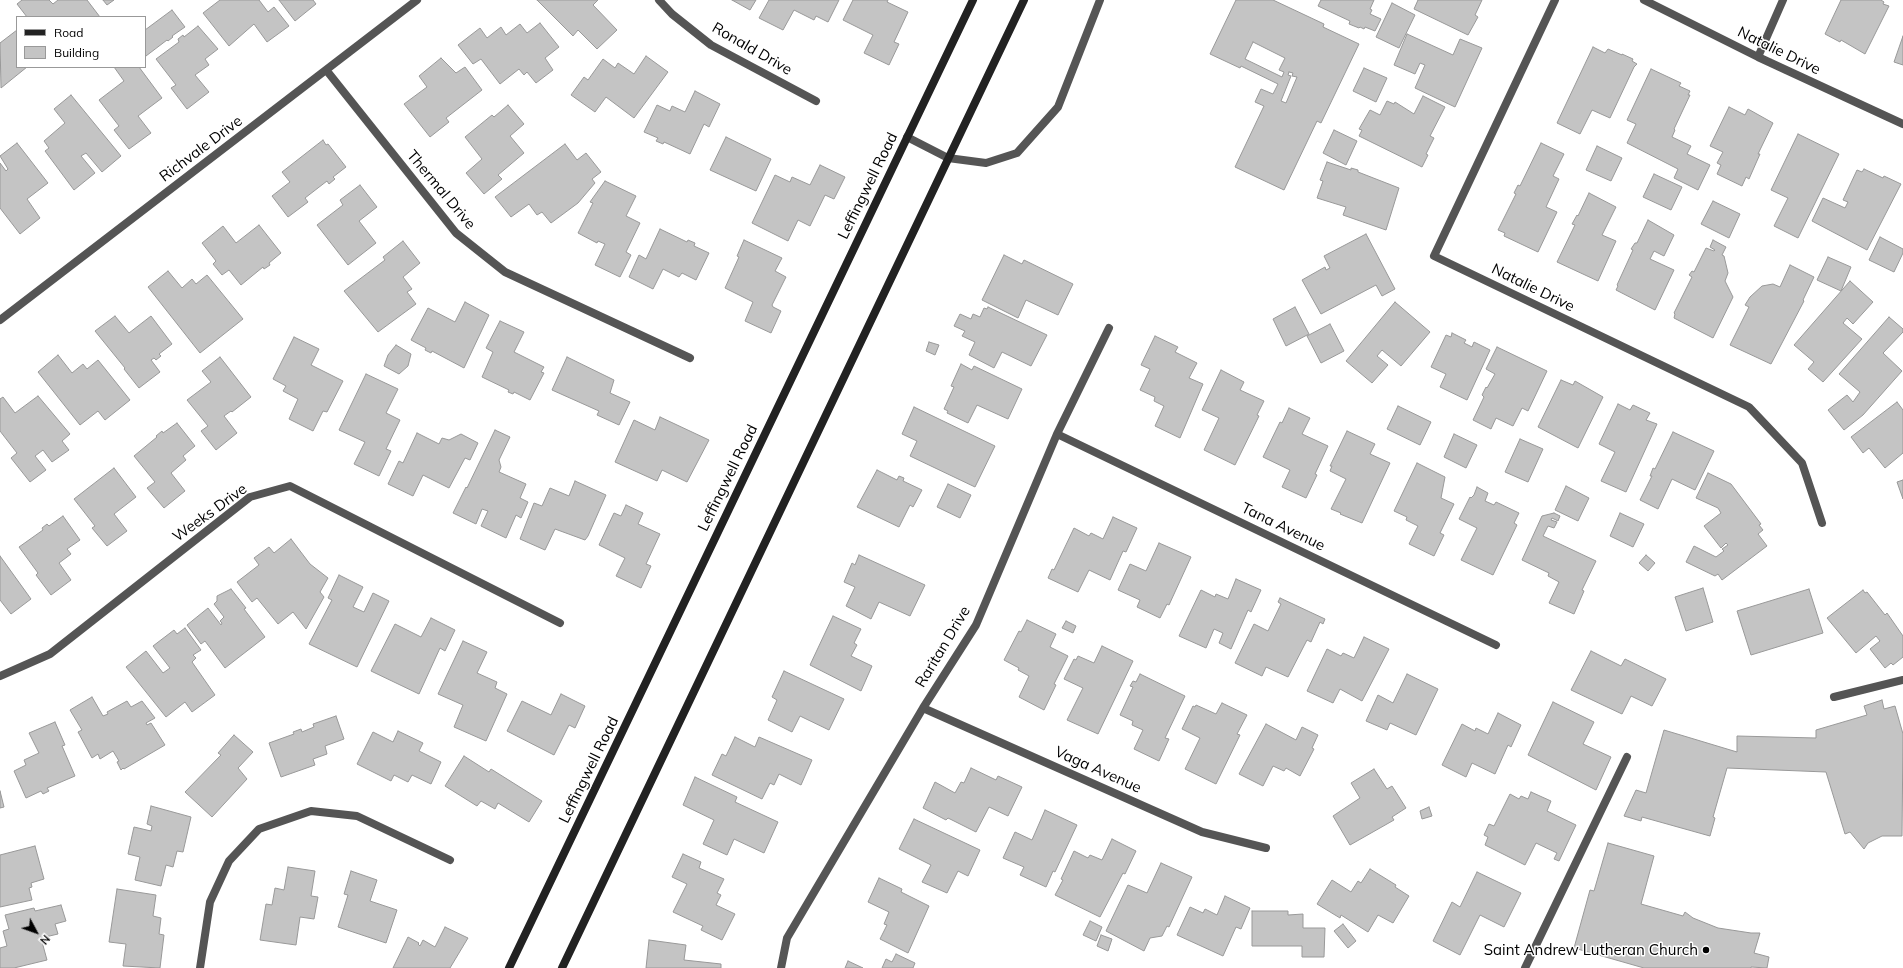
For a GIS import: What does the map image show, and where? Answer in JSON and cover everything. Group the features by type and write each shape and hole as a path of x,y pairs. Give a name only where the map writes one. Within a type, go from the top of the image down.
{"main road":[{"name":"Leffingwell Road","path":"510,968 972,0"},
{"path":"562,968 1024,0"}],"street":[{"name":"Richvale Drive","path":"0,320 417,0"},
{"name":"Ronald Drive","path":"659,0 672,14 711,45 816,101"},
{"path":"907,137 948,158 986,163 1016,153 1058,106 1100,0"},
{"name":"Natalie Drive","path":"1554,0 1434,256 1749,407 1802,463 1822,522"},
{"name":"Natalie Drive","path":"1644,0 1758,57 1903,124"},
{"path":"1758,57 1783,0"},
{"name":"Thermal Drive","path":"327,70 456,233 505,272 690,358"},
{"name":"Raritan Drive","path":"781,968 787,938 923,708 976,625 1057,434 1109,328"},
{"name":"Tana Avenue","path":"1057,434 1496,645"},
{"name":"Weeks Drive","path":"0,676 50,654 250,497 290,486 560,623"},
{"path":"1834,697 1903,680"},
{"name":"Vaga Avenue","path":"923,708 1202,832 1266,848"},
{"path":"1526,968 1627,757"},
{"path":"200,968 210,902 229,861 260,829 311,811 357,816 450,860"}],"building":[{"path":"22,0 49,0 53,4 58,0 87,0 99,16 26,16 17,4"},
{"path":"103,0 114,0 107,5"},
{"path":"220,0 259,0 268,12 274,7 289,26 267,42 254,24 229,46 203,13"},
{"path":"279,0 313,0 316,4 295,21"},
{"path":"537,0 598,0 593,5 617,30 597,49 578,30 573,36"},
{"path":"732,0 756,0 750,10"},
{"path":"769,0 839,0 828,22 816,16 814,20 794,10 783,30 759,18"},
{"path":"853,0 888,0 887,2 908,12 894,42 899,44 889,65 864,53 873,35 843,20"},
{"path":"1236,0 1273,0 1324,24 1323,27 1359,44 1321,123 1317,121 1284,190 1235,167 1264,106 1255,102 1261,89 1273,94 1278,84 1241,66 1240,68 1210,54","holes":["1253,42 1285,58 1279,70 1284,72 1282,77 1245,59","1289,72 1293,73 1292,76 1297,77 1286,103 1281,101 1291,76 1288,75"]},
{"path":"1321,0 1374,0 1370,9 1372,10 1370,14 1381,19 1375,31 1365,27 1364,29 1359,28 1349,24 1350,21 1318,6"},
{"path":"1418,0 1482,0 1475,15 1478,17 1468,35 1414,9"},
{"path":"1841,0 1881,0 1884,2 1883,4 1889,6 1865,54 1841,40 1840,42 1825,34"},
{"path":"1392,3 1415,15 1399,48 1376,37"},
{"path":"172,10 185,27 146,56 146,29"},
{"path":"540,23 559,47 545,58 553,70 536,83 527,72 524,75 519,69 500,84 481,59 473,64 458,45 480,28 487,38 501,27 506,35 520,24 527,33"},
{"path":"198,26 218,49 205,59 209,65 195,75 209,92 187,109 171,88 176,85 156,59 179,42 178,39 183,35 184,37"},
{"path":"16,31 16,68 26,68 1,88 0,43"},
{"path":"1407,34 1453,55 1460,39 1482,48 1455,107 1415,88 1425,65 1420,63 1415,74 1394,65"},
{"path":"1903,36 1903,65 1894,62"},
{"path":"1593,47 1605,53 1608,49 1622,54 1633,59 1632,61 1637,64 1634,67 1610,118 1592,110 1580,134 1557,123"},
{"path":"646,56 668,72 634,118 606,97 595,112 571,95 584,77 588,80 603,59 615,68 618,63 634,74"},
{"path":"441,58 456,73 465,67 482,90 446,118 449,122 430,137 404,104 427,87 419,76"},
{"path":"115,68 140,68 162,98 138,116 151,133 129,149 114,130 119,126 99,100 124,81"},
{"path":"1364,68 1387,78 1376,102 1353,91"},
{"path":"1651,69 1681,83 1679,86 1690,91 1688,95 1690,95 1674,129 1675,130 1672,137 1691,146 1687,154 1710,165 1698,190 1674,178 1678,169 1627,143 1636,124 1627,120"},
{"path":"695,91 720,104 709,127 704,124 690,154 664,142 663,144 656,141 658,138 644,132 657,105 670,111 672,106 685,112"},
{"path":"71,95 121,156 102,172 86,153 81,156 95,173 74,190 45,151 49,148 44,141 65,123 54,109"},
{"path":"1423,96 1445,107 1430,136 1434,138 1426,154 1428,155 1422,167 1359,136 1362,130 1359,129 1370,110 1380,115 1387,101 1394,104 1395,102 1414,114"},
{"path":"508,105 524,124 510,136 524,153 498,175 502,179 484,194 466,173 482,159 465,137 492,115 494,117"},
{"path":"1729,107 1745,115 1748,109 1773,123 1758,154 1760,154 1749,179 1746,177 1742,186 1717,174 1721,165 1717,163 1723,152 1710,146"},
{"path":"1334,130 1357,141 1346,165 1323,153"},
{"path":"1798,134 1839,154 1798,238 1774,226 1788,198 1771,190"},
{"path":"726,137 771,159 756,191 710,170"},
{"path":"323,140 326,145 328,144 346,167 333,177 335,179 329,184 327,181 305,198 308,202 288,217 272,196 290,182 282,172"},
{"path":"17,143 48,183 27,199 40,218 20,234 0,208 0,163 6,171 8,169 0,156"},
{"path":"1541,143 1564,154 1553,176 1559,179 1546,207 1557,212 1538,252 1504,236 1505,233 1498,230 1516,194 1514,193 1518,185 1520,186"},
{"path":"565,144 577,160 586,153 601,172 592,179 595,183 578,203 551,223 542,212 537,215 529,204 511,217 495,197"},
{"path":"1597,146 1622,158 1611,181 1586,170"},
{"path":"1327,162 1351,170 1351,168 1358,170 1358,172 1399,188 1386,230 1343,215 1346,207 1317,198 1323,181 1320,180"},
{"path":"820,165 845,177 834,199 825,195 810,226 798,220 788,241 752,223 775,175 790,182 792,177 810,185"},
{"path":"1864,169 1883,178 1884,176 1901,184 1867,250 1812,221 1823,198 1845,208 1848,202 1843,200 1857,170 1862,172"},
{"path":"1654,174 1682,187 1671,210 1643,197"},
{"path":"605,181 636,196 626,216 640,223 626,252 631,255 620,277 595,265 605,244 598,241 597,243 578,233 593,203 590,202"},
{"path":"360,185 377,207 359,221 376,243 348,265 317,225 343,205 340,200"},
{"path":"1589,193 1616,207 1602,235 1616,241 1598,281 1557,262 1575,225 1572,224 1577,215 1578,216"},
{"path":"1713,201 1740,214 1729,238 1701,224"},
{"path":"1648,220 1674,235 1664,256 1654,251 1650,259 1674,270 1655,310 1616,290 1633,250 1631,249 1635,243 1637,243"},
{"path":"259,225 281,253 269,263 270,265 264,269 263,267 241,285 229,270 222,275 213,264 216,261 202,243 223,226 236,243"},
{"path":"660,229 687,242 688,240 695,243 694,246 709,253 696,280 682,273 679,277 663,269 653,289 629,277 639,255 646,259"},
{"path":"1366,234 1395,289 1382,296 1376,285 1321,314 1302,280 1325,267 1326,270 1330,268 1324,256"},
{"path":"1880,237 1903,249 1903,253 1894,272 1869,260"},
{"path":"744,240 782,258 775,271 786,277 772,305 781,311 771,333 745,321 753,302 725,288 739,257 737,256"},
{"path":"1713,240 1726,247 1722,255 1724,256 1728,273 1725,281 1733,297 1713,338 1674,318 1674,313 1692,277 1689,275 1692,271 1694,272 1706,248 1715,250 1710,247"},
{"path":"403,241 420,263 403,277 412,289 407,292 416,304 378,332 344,291 385,260 383,257"},
{"path":"1004,255 1022,264 1024,260 1073,284 1058,315 1026,300 1018,318 982,300"},
{"path":"1828,257 1851,267 1841,291 1817,280"},
{"path":"1790,265 1814,277 1803,300 1804,301 1771,364 1730,345 1749,307 1745,305 1750,297 1762,286 1773,284 1780,287"},
{"path":"168,271 182,288 192,279 196,284 207,275 243,319 200,353 148,287"},
{"path":"1850,281 1873,302 1853,324 1847,318 1843,323 1862,339 1823,382 1808,369 1814,362 1794,345"},
{"path":"465,302 489,315 464,368 432,351 431,353 425,350 426,348 411,340 428,308 455,322"},
{"path":"1395,302 1430,332 1401,366 1382,350 1377,356 1388,365 1372,383 1346,361"},
{"path":"988,307 1047,335 1031,366 1002,352 994,368 969,355 975,342 962,336 965,331 954,326 960,314 971,319 973,314 980,317 984,308 987,309"},
{"path":"1295,307 1309,334 1286,346 1273,319"},
{"path":"115,316 129,333 151,316 172,344 159,354 161,356 156,360 154,358 151,360 160,372 139,388 95,331"},
{"path":"1889,317 1903,329 1903,332 1883,353 1902,371 1863,415 1844,430 1828,410 1847,395 1853,402 1860,392 1839,374"},
{"path":"500,321 524,332 514,352 544,367 541,372 544,373 530,400 514,392 513,394 508,392 509,390 482,377 493,352 486,348"},
{"path":"1330,324 1344,351 1321,363 1307,336"},
{"path":"1452,333 1466,340 1464,343 1472,347 1474,342 1490,350 1467,400 1440,387 1446,374 1431,367 1446,335 1451,337"},
{"path":"1155,336 1178,347 1175,352 1197,363 1189,378 1203,384 1180,438 1155,426 1164,406 1154,401 1155,397 1140,390 1150,369 1141,365"},
{"path":"294,337 319,349 311,365 343,381 327,412 323,411 313,431 289,419 298,399 283,391 286,386 273,379"},
{"path":"929,342 939,345 935,355 926,351"},
{"path":"396,345 411,354 408,366 399,374 384,366 388,355"},
{"path":"1497,347 1547,371 1528,411 1522,408 1513,426 1496,418 1491,429 1473,420 1484,397 1482,395 1495,374 1486,369"},
{"path":"58,355 72,373 83,364 87,369 98,360 130,400 105,420 98,411 80,425 38,372"},
{"path":"220,357 251,397 232,412 231,411 224,416 237,433 216,450 201,431 208,426 187,400 211,382 202,371"},
{"path":"567,357 614,380 610,393 630,402 619,425 597,415 599,411 552,390"},
{"path":"961,364 972,370 974,366 1022,389 1008,419 977,405 968,423 947,413 948,411 944,409 954,387 951,386"},
{"path":"1221,370 1244,382 1240,390 1264,401 1257,415 1259,416 1235,465 1204,450 1219,418 1202,410"},
{"path":"366,374 398,389 386,413 400,420 386,449 391,451 379,476 354,464 365,442 339,430"},
{"path":"1561,380 1573,385 1575,381 1603,397 1578,448 1538,427"},
{"path":"38,396 70,434 62,441 69,450 52,462 43,450 35,456 46,470 30,482 11,458 17,453 0,431 0,399 3,397 15,413"},
{"path":"1897,402 1903,410 1903,453 1885,468 1869,448 1863,453 1851,437"},
{"path":"1618,404 1630,410 1633,405 1650,413 1646,420 1657,424 1626,492 1601,481 1615,452 1599,444"},
{"path":"1398,406 1431,422 1420,445 1387,429"},
{"path":"914,407 995,446 975,487 910,456 917,441 902,434"},
{"path":"1289,408 1310,418 1302,434 1328,446 1306,498 1282,487 1290,470 1263,457 1280,422 1282,423"},
{"path":"660,417 709,440 687,482 662,470 657,481 615,462 634,420 655,430"},
{"path":"177,423 195,446 183,456 186,460 171,473 185,491 164,508 147,488 155,482 134,456 162,431 163,433"},
{"path":"495,430 510,437 499,460 501,467 499,472 526,484 520,498 528,502 521,518 516,515 506,538 481,526 488,511 482,509 476,524 453,513 466,487 467,488"},
{"path":"1347,431 1375,444 1370,454 1390,463 1362,523 1331,509 1346,479 1330,471 1332,466 1330,466"},
{"path":"1673,432 1714,451 1695,490 1672,479 1658,509 1640,500 1652,476 1650,476 1653,468 1655,469"},
{"path":"417,433 439,444 442,438 449,440 461,434 478,443 470,460 465,458 449,488 423,475 413,496 388,484 399,461 403,463"},
{"path":"1454,434 1477,445 1466,468 1444,457"},
{"path":"1520,439 1543,449 1528,482 1505,472"},
{"path":"1417,463 1445,477 1441,498 1454,504 1440,533 1444,535 1434,556 1409,544 1418,526 1406,520 1407,517 1394,511"},
{"path":"114,468 136,497 114,514 127,531 107,546 92,528 95,526 74,499"},
{"path":"877,470 897,480 899,476 904,478 903,481 922,490 913,507 910,505 899,527 857,507"},
{"path":"1708,473 1731,484 1761,524 1759,525 1763,530 1758,534 1767,546 1722,580 1718,574 1715,576 1686,562 1694,546 1716,557 1724,551 1722,549 1728,545 1726,543 1721,548 1704,526 1721,513 1718,508 1696,498"},
{"path":"1903,480 1903,499 1897,482"},
{"path":"575,481 606,495 585,540 555,529 545,550 520,539 534,503 542,506 550,488 569,496"},
{"path":"948,484 971,495 960,518 937,507"},
{"path":"1566,486 1589,498 1578,521 1555,510"},
{"path":"1477,487 1488,493 1485,501 1494,505 1496,502 1519,513 1514,523 1517,525 1493,575 1461,560 1477,528 1459,519 1470,497 1471,498 1474,495"},
{"path":"626,505 643,513 638,524 660,534 646,564 651,566 641,588 616,576 625,558 599,545 614,513 621,516"},
{"path":"1554,513 1560,516 1558,521 1552,518 1551,520 1557,522 1554,528 1548,526 1543,536 1596,561 1582,590 1584,591 1574,614 1549,603 1559,582 1548,576 1549,573 1522,560 1542,516"},
{"path":"1620,513 1644,524 1633,547 1610,536"},
{"path":"63,516 80,540 67,549 71,554 59,563 71,580 51,595 36,575 38,573 19,547 43,530 42,528 47,524 49,526"},
{"path":"1113,517 1137,528 1126,552 1123,551 1110,580 1089,570 1078,592 1048,578 1052,569 1054,570 1074,528 1089,536 1091,533 1103,539"},
{"path":"291,539 310,564 328,578 320,592 324,597 306,629 293,612 278,624 257,598 252,602 237,582 259,565 254,558 269,547 274,553"},
{"path":"1159,543 1191,557 1169,605 1167,604 1160,618 1137,607 1140,600 1118,590 1130,564 1146,571"},
{"path":"859,555 925,585 910,616 879,602 871,619 846,606 855,587 844,582 852,563 855,565"},
{"path":"1646,555 1655,563 1648,571 1639,563"},
{"path":"0,556 31,599 11,614 0,600"},
{"path":"339,575 363,587 353,607 364,612 373,593 389,601 357,667 309,644 332,600 328,598"},
{"path":"1236,579 1261,590 1251,612 1248,610 1231,649 1219,643 1223,633 1214,629 1206,648 1179,636 1201,590 1215,597 1216,594 1228,599"},
{"path":"1703,588 1713,622 1686,631 1675,597"},
{"path":"231,589 246,608 244,609 265,637 225,668 205,641 201,644 187,625 208,608 221,625 222,623 220,621 224,617 214,604 217,601 217,596"},
{"path":"1809,589 1823,633 1751,655 1737,611"},
{"path":"1863,590 1865,593 1867,592 1885,615 1887,613 1903,636 1903,657 1893,665 1891,663 1885,668 1870,649 1880,641 1876,636 1856,653 1827,618"},
{"path":"1280,598 1325,619 1323,624 1320,622 1311,642 1307,640 1288,677 1266,667 1262,676 1235,663 1254,624 1268,631 1281,604 1278,602"},
{"path":"833,616 861,629 854,643 857,645 851,656 872,666 861,691 810,665"},
{"path":"431,618 455,630 445,651 440,648 419,694 371,671 395,624 421,637"},
{"path":"1027,620 1056,634 1050,647 1068,656 1054,684 1056,685 1044,710 1019,697 1029,676 1018,670 1019,668 1004,660 1019,631 1021,632"},
{"path":"1066,621 1076,626 1073,633 1062,628"},
{"path":"185,628 201,650 193,655 196,658 192,662 215,695 192,712 185,702 166,717 126,667 146,651 163,673 170,668 153,646 174,630 177,634"},
{"path":"1364,637 1389,649 1362,701 1340,689 1333,703 1307,691 1327,649 1341,656 1343,653 1354,658"},
{"path":"463,641 487,652 477,673 497,682 495,688 507,694 486,741 454,727 463,705 438,694"},
{"path":"1102,646 1133,661 1098,734 1067,720 1083,688 1064,679 1074,659 1076,660 1078,656 1094,663"},
{"path":"1591,651 1621,666 1625,659 1666,679 1652,706 1631,696 1622,714 1571,690"},
{"path":"784,671 844,699 829,730 800,716 792,732 768,720 777,700 772,697"},
{"path":"1140,674 1185,696 1165,738 1169,739 1159,761 1134,749 1143,730 1132,725 1133,721 1120,715 1133,687 1130,686 1133,681 1136,682"},
{"path":"1407,674 1438,689 1416,735 1390,723 1387,730 1366,721 1378,695 1393,703"},
{"path":"561,694 585,706 575,728 569,725 554,755 507,731 522,701 551,715"},
{"path":"92,697 103,716 108,714 107,712 127,701 131,707 142,701 155,718 146,723 147,725 151,723 165,745 121,770 117,762 119,761 113,751 100,759 98,754 92,758 78,732 82,730 70,710"},
{"path":"1882,700 1884,709 1895,706 1903,734 1902,836 1882,836 1868,843 1864,849 1850,832 1845,834 1826,772 1727,768 1713,817 1715,818 1710,836 1642,817 1641,821 1624,816 1636,790 1646,793 1664,730 1737,752 1737,736 1816,738 1816,730 1867,715 1864,706"},
{"path":"1553,702 1594,722 1583,744 1611,757 1596,790 1528,755"},
{"path":"1222,703 1247,715 1237,734 1240,735 1216,784 1185,769 1200,738 1182,729 1193,706 1195,707 1196,705 1216,714"},
{"path":"1498,713 1521,725 1511,747 1508,745 1495,774 1472,763 1466,777 1442,765 1462,724 1475,731 1476,728 1488,734"},
{"path":"336,716 344,739 325,746 327,754 313,759 315,765 281,777 269,743 294,734 293,732 301,729 302,732 314,727 313,724"},
{"path":"55,722 65,745 62,746 75,776 47,788 49,791 43,794 41,791 26,798 14,771 26,765 24,760 39,753 29,733"},
{"path":"1266,724 1296,740 1302,727 1318,735 1312,748 1314,749 1300,776 1286,768 1284,771 1273,766 1263,786 1239,774"},
{"path":"398,731 423,743 419,751 441,762 431,784 412,775 408,782 394,775 391,781 357,764 373,732 393,742"},
{"path":"234,735 253,752 238,768 247,779 212,817 185,792 221,755 218,753"},
{"path":"735,737 755,747 759,737 812,760 801,785 779,774 774,785 770,783 762,799 712,775 722,754 726,756"},
{"path":"464,756 489,772 491,769 542,801 529,822 498,803 495,809 481,801 477,806 445,786"},
{"path":"971,768 996,780 998,776 1022,787 1008,816 989,807 976,832 948,818 946,820 923,808 935,782 955,793 961,782 964,783"},
{"path":"1374,769 1387,789 1392,786 1406,808 1392,817 1394,820 1350,845 1333,816 1360,798 1351,783"},
{"path":"695,777 737,797 735,802 778,822 764,853 734,839 727,855 703,844 714,820 683,805"},
{"path":"0,791 4,807 0,808"},
{"path":"1531,792 1551,801 1547,811 1576,825 1559,861 1554,859 1557,853 1536,843 1525,865 1485,845 1488,837 1484,835 1489,824 1494,826 1510,794 1519,799 1521,796 1528,799"},
{"path":"151,806 191,817 183,852 177,851 173,867 166,865 161,886 135,880 140,857 128,854 134,827 151,831 152,826 147,824"},
{"path":"1429,807 1432,816 1422,819 1420,811"},
{"path":"1045,810 1077,825 1055,872 1053,871 1046,887 1020,875 1024,867 1003,858 1015,832 1032,840"},
{"path":"914,819 980,850 968,876 958,871 947,893 922,882 931,865 899,849"},
{"path":"1112,839 1136,851 1125,874 1123,873 1100,917 1055,895 1063,880 1061,879 1074,851 1088,858 1090,855 1102,860"},
{"path":"1608,843 1654,856 1641,904 1683,916 1685,912 1693,918 1718,928 1760,933 1754,953 1769,957 1767,968 1644,968 1574,948 1590,890 1594,891"},
{"path":"35,846 44,879 31,883 32,887 29,888 32,900 0,907 0,855"},
{"path":"683,854 701,862 699,868 724,879 717,893 721,895 716,905 735,914 722,940 701,930 703,926 673,912 687,884 672,877"},
{"path":"1161,863 1192,877 1169,927 1167,926 1162,936 1150,938 1144,951 1106,931 1128,885 1147,893"},
{"path":"288,867 315,871 311,896 318,897 314,919 300,917 296,945 260,940 266,904 272,905 275,888 284,890"},
{"path":"1370,869 1396,885 1395,887 1409,896 1393,923 1378,915 1368,932 1341,915 1340,918 1317,904 1332,880 1351,892 1358,881 1361,883"},
{"path":"351,871 377,880 370,901 397,910 386,943 338,927 348,895 344,894"},
{"path":"1477,872 1521,893 1504,927 1480,915 1460,955 1433,941 1452,902 1460,907"},
{"path":"879,878 902,889 901,892 929,906 908,953 880,939 887,925 884,924 889,912 868,902"},
{"path":"117,889 156,895 153,916 161,918 159,934 164,935 160,968 123,966 126,944 109,942"},
{"path":"1225,896 1250,908 1241,929 1236,927 1223,956 1177,935 1190,907 1203,913 1205,909 1217,915"},
{"path":"61,905 66,921 55,924 58,934 41,938 47,960 14,968 0,968 0,948 7,946 3,931 9,929 5,915 34,908 35,911"},
{"path":"1252,911 1288,911 1288,915 1303,914 1303,928 1325,928 1324,957 1302,957 1302,946 1252,946"},
{"path":"1090,921 1102,927 1096,941 1083,935"},
{"path":"1343,924 1356,941 1348,948 1334,931"},
{"path":"445,927 468,938 450,968 393,968 408,937 419,943 418,944 420,946 423,940 435,947"},
{"path":"1101,935 1112,939 1108,951 1097,946"},
{"path":"649,940 686,945 684,960 721,964 721,968 646,968"},
{"path":"896,954 915,963 913,968 882,968 886,959 892,962"},
{"path":"848,961 863,968 845,968"}],"place":[{"name":"Saint Andrew Lutheran Church","path":"1706,950"}]}
